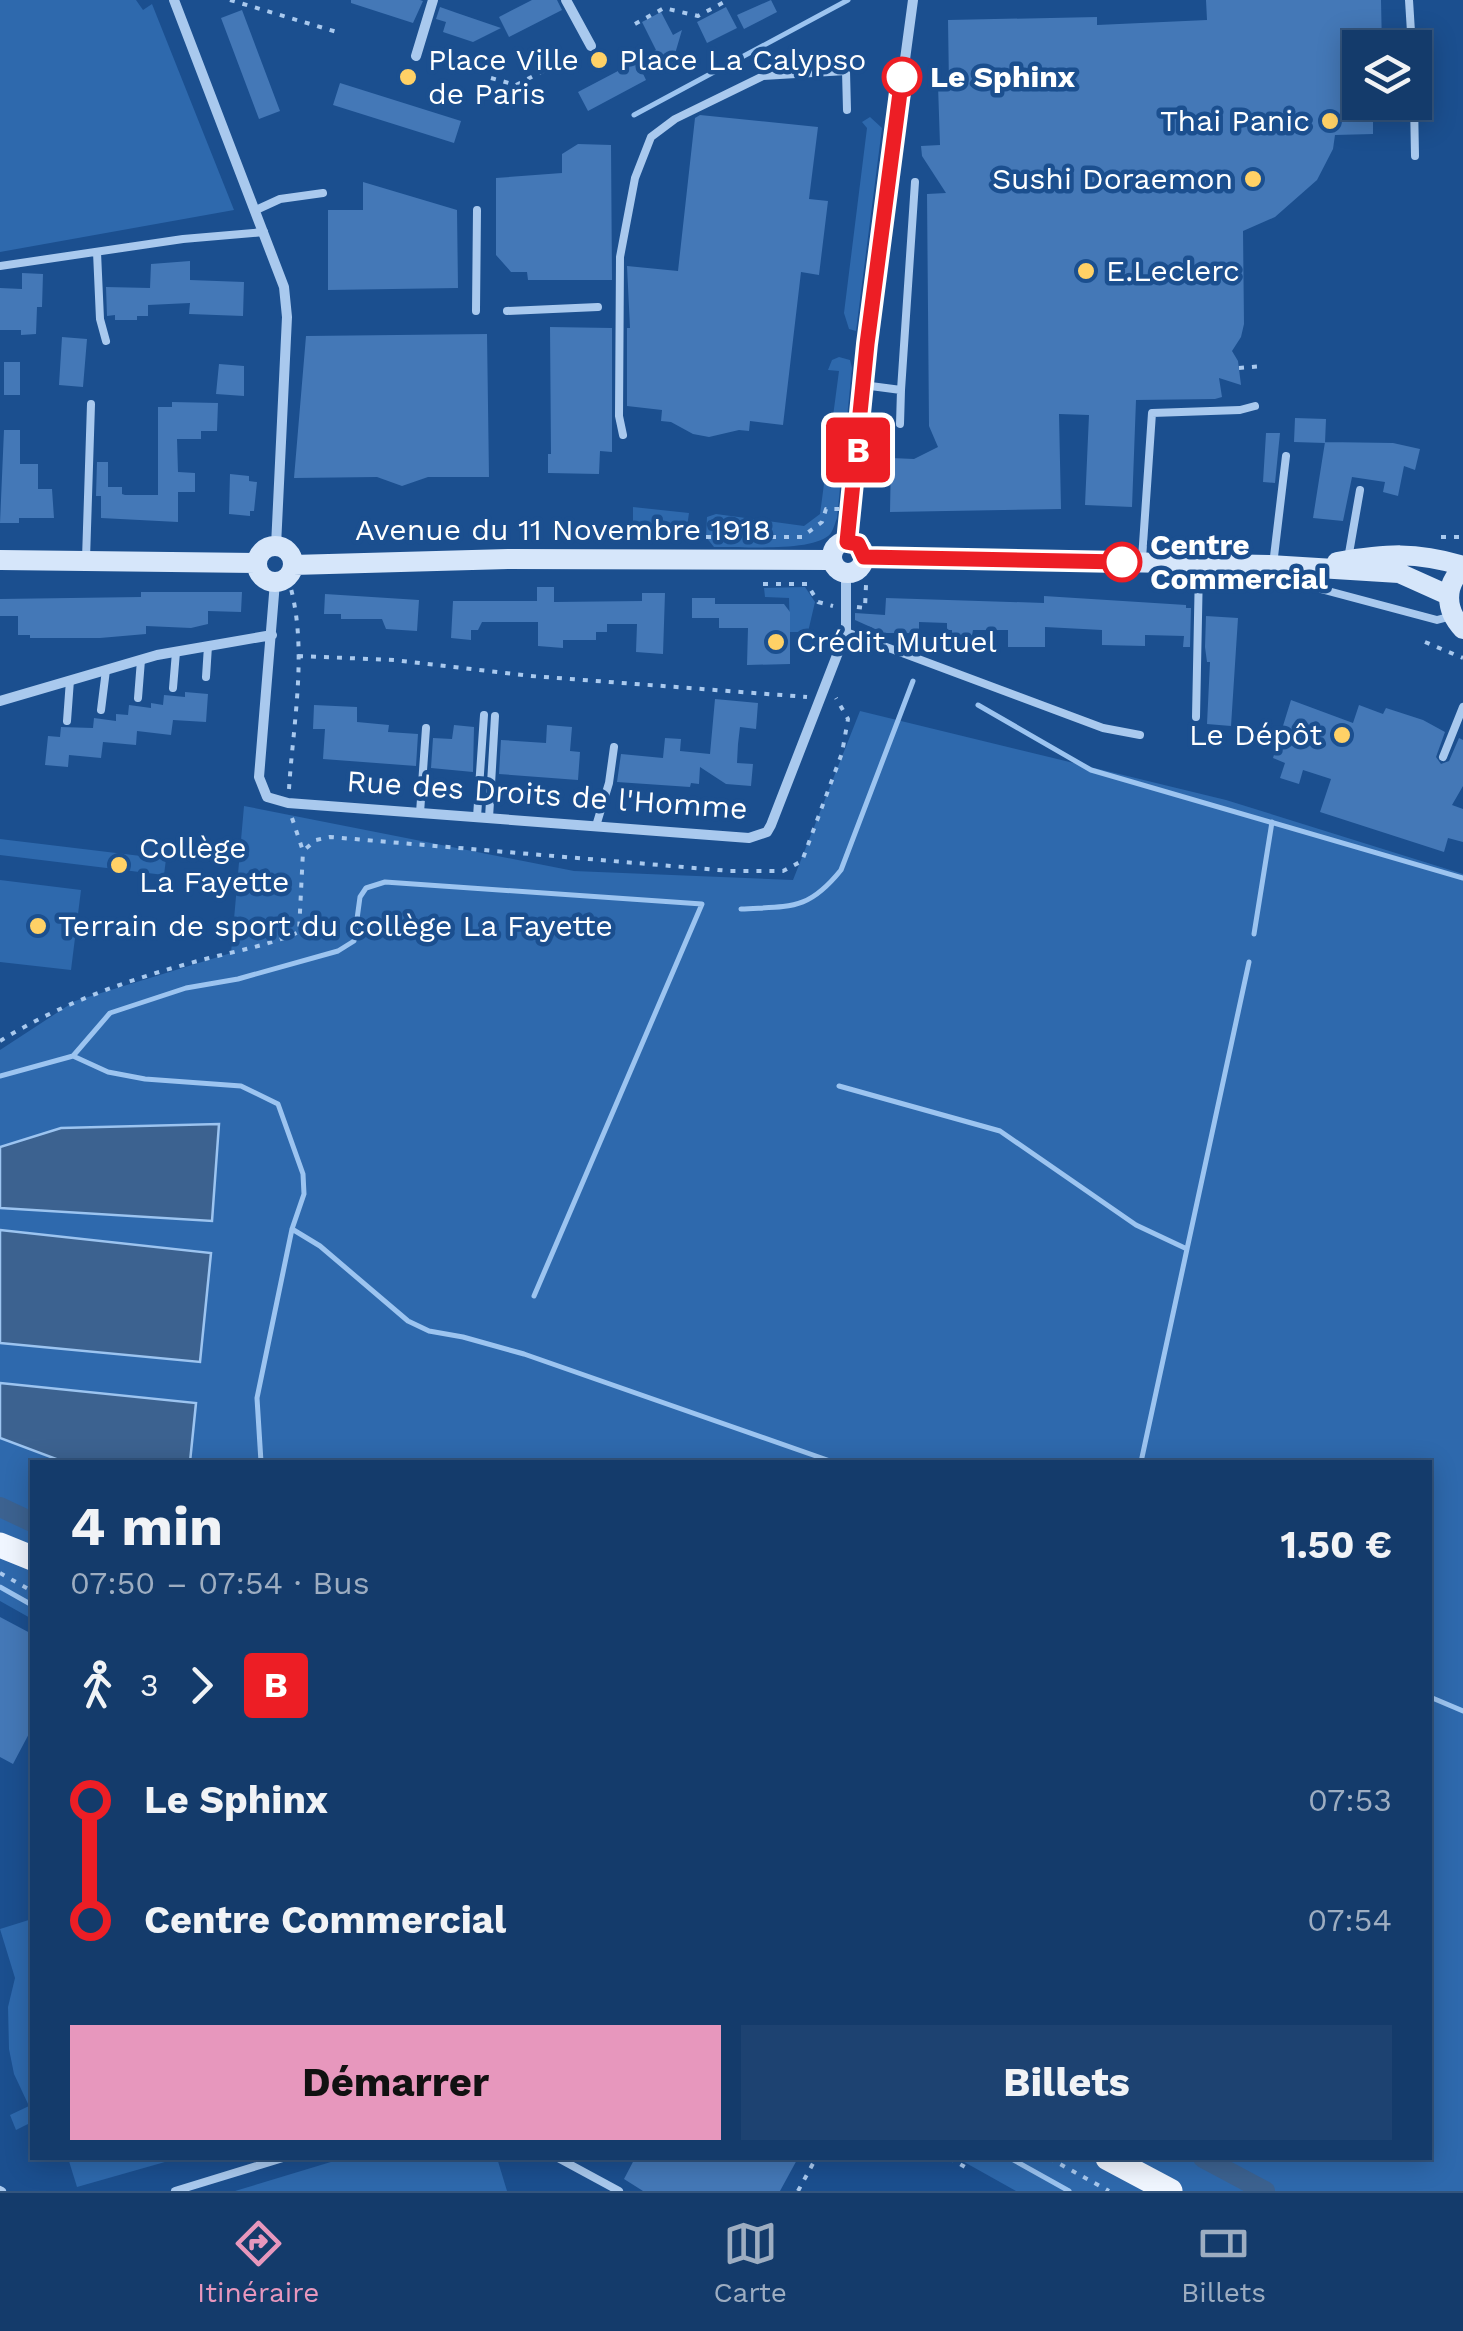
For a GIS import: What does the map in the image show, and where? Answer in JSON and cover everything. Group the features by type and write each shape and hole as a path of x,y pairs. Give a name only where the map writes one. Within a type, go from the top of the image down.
{"main road":[{"path":"847,542 858,544 864,557 860,568 839,567 834,550 847,542"},
{"path":"276,546 286,550 285,575 261,574 258,564 265,549 276,546"},
{"path":"1320,570 1348,560 1403,552 1434,556 1463,567 1451,584 1454,613"},
{"path":"864,557 1271,565 1399,573 1454,613"},
{"name":"Avenue du 11 Novembre 1918","path":"285,575 508,559 839,567"},
{"path":"0,560 258,564"},
{"path":"0,1545 30,1557"},
{"path":"1112,2160 1170,2191"},
{"path":"1138,2160 1196,2191"}],"street":[{"path":"174,0 284,287 287,317 276,546"},
{"path":"416,56 434,0"},
{"path":"566,0 590,46"},
{"path":"847,542 913,0"},
{"name":"Rue des Droits de l'Homme","path":"288,803 749,838 767,832 846,632 847,606 839,567"},
{"path":"285,575 272,634 259,777 267,797 288,803"},
{"path":"0,700 141,660 272,634"}],"lane":[{"path":"1409,0 1411,30"},
{"path":"623,435 619,416 620,257 635,178 651,137 675,120 763,76 846,70 846,110"},
{"path":"1414,120 1414,156"},
{"path":"900,424 915,182"},
{"path":"256,210 280,198 323,193"},
{"path":"476,312 477,210"},
{"path":"0,266 183,239 264,232"},
{"path":"97,252 100,319 106,341"},
{"path":"507,310 598,307"},
{"path":"864,384 901,390"},
{"path":"86,561 91,404"},
{"path":"1142,563 1152,414 1255,406"},
{"path":"1286,456 1271,565 1284,579 1437,620 1454,613"},
{"path":"1348,560 1360,490"},
{"path":"1196,718 1200,564"},
{"path":"846,632 1102,728 1140,734"},
{"path":"206,676 208,646"},
{"path":"173,688 176,652"},
{"path":"138,698 141,660"},
{"path":"101,710 106,670"},
{"path":"67,721 70,680"},
{"path":"1443,757 1463,707"},
{"path":"483,818 484,715"},
{"path":"483,818 495,716"},
{"path":"420,813 426,728"},
{"path":"596,826 614,748"},
{"path":"175,2191 277,2160"},
{"path":"562,2160 619,2191"}],"path":[{"path":"230,0 338,32"},
{"path":"635,24 664,8 698,16 727,0"},
{"path":"491,78 516,85 549,68"},
{"path":"1239,368 1263,366"},
{"path":"693,537 802,536 822,522 826,509 853,509"},
{"path":"1441,537 1463,536"},
{"path":"285,575 295,604 298,656 288,803"},
{"path":"763,584 807,584 823,605 865,608 866,585"},
{"path":"1425,642 1463,658"},
{"path":"298,656 394,660 531,676 821,698"},
{"path":"0,1041 75,1001 115,985 270,945 299,932 303,851"},
{"path":"0,1573 30,1589"},
{"path":"798,2191 815,2160"},
{"path":"953,2160 965,2167"},
{"path":"1053,2160 1109,2191"}],"shaded area":[{"path":"0,0 136,0 143,10 152,4 234,210 0,252"},
{"path":"870,117 882,128 856,331 849,329 844,313 867,128 862,122"},
{"path":"832,360 850,360 852,368 837,518 831,533 823,539 794,546 714,547 706,537 707,517 716,514 804,526 820,514 839,371 828,370"},
{"path":"633,507 689,513 686,534 633,535"},
{"path":"805,587 815,602 808,632 790,632 789,598 765,597 764,588"},
{"path":"860,711 1226,800 1463,874 1463,2191 1016,2191 961,2160 1432,2160 1432,1460 30,1460 30,1618 0,1601 0,1050 75,1001 231,953 244,806 574,871 793,880"},
{"path":"0,839 166,859 164,875 0,855"},
{"name":"Terrain de sport du collège La Fayette","path":"0,880 81,890 71,970 0,962"},
{"path":"219,1124 212,1221 0,1208 0,1147 61,1128"},
{"path":"0,1230 211,1253 200,1362 0,1343"},
{"path":"0,1383 196,1403 190,1460 59,1460 0,1438"},
{"path":"30,1920 30,2123 16,2130 10,2115 29,2106 14,2074 9,2049 8,2007 15,1978 0,1929"},
{"path":"69,2160 172,2160 77,2187"},
{"path":"337,2160 498,2160 507,2191 235,2191"}],"building":[{"path":"351,0 420,0 423,1 413,23"},
{"path":"532,0 557,0 562,10 509,37 499,17"},
{"path":"771,0 777,12 744,29 737,15"},
{"name":"E.Leclerc","path":"1206,0 1381,0 1382,30 1342,30 1342,120 1373,120 1373,134 1335,135 1333,149 1317,180 1275,217 1243,231 1244,324 1232,351 1238,361 1241,385 1219,378 1222,397 1215,399 1136,400 1132,507 1085,505 1089,415 1059,414 1061,509 890,512 891,458 914,459 938,447 929,426 927,194 946,193 922,156 921,146 940,145 938,85 949,85 948,20 1097,17 1097,25 1207,20"},
{"path":"440,7 501,28 473,42 443,32 446,22 436,19"},
{"path":"726,7 737,28 707,43 697,22"},
{"path":"242,10 280,111 259,119 221,18"},
{"path":"661,12 673,35 682,30 672,64 645,56 656,50 642,22"},
{"path":"637,61 646,80 588,111 578,92"},
{"path":"340,83 461,121 454,143 333,105"},
{"path":"700,115 818,127 809,199 828,201 819,275 801,272 783,425 750,421 749,431 709,437 661,421 662,410 627,406 627,266 678,271 695,118"},
{"path":"578,144 611,145 612,280 528,280 527,272 511,272 496,255 496,178 562,173 562,154"},
{"path":"363,182 457,210 458,288 328,290 328,210 363,210"},
{"path":"190,261 190,280 244,282 243,316 189,314 190,303 148,305 148,316 137,316 137,320 107,316 106,287 150,288 151,264"},
{"path":"22,273 43,274 36,334 0,330 0,288 22,289"},
{"path":"550,327 612,328 612,452 600,451 599,474 548,473"},
{"path":"487,334 489,477 428,477 402,486 377,477 294,478 306,336"},
{"path":"62,337 87,339 83,387 59,385"},
{"path":"4,362 20,362 20,395 4,395"},
{"path":"219,364 244,366 244,396 216,394"},
{"path":"172,402 218,403 217,431 201,431 201,439 177,439 178,472 195,473 195,492 178,492 178,522 101,518 101,496 96,496 97,462 108,462 108,487 122,487 125,495 158,495 158,407 172,407"},
{"path":"1295,418 1326,419 1325,443 1294,442"},
{"path":"4,430 20,430 20,464 38,464 38,489 52,489 54,518 19,518 19,523 0,523"},
{"path":"1266,433 1280,433 1275,483 1263,482"},
{"path":"1325,442 1393,443 1420,449 1415,470 1404,466 1398,496 1383,492 1385,482 1352,477 1343,521 1313,518"},
{"path":"230,474 249,476 249,481 257,482 250,516 229,514"},
{"path":"537,587 554,587 554,602 642,601 642,593 665,593 663,654 636,652 637,624 607,624 607,632 596,632 596,640 563,640 563,648 538,646 538,622 482,622 478,630 471,630 471,640 451,638 453,601 537,601"},
{"path":"141,592 242,592 241,612 208,611 208,624 191,628 146,626 146,634 100,638 30,638 18,635 18,616 0,616 0,599 141,597"},
{"path":"325,594 419,600 417,631 386,629 382,619 341,619 341,614 324,614"},
{"path":"1044,596 1186,605 1191,608 1190,647 1183,647 1184,636 1145,635 1145,646 1102,645 1102,630 1045,627 1045,647 1008,647 1008,630 973,630 971,641 952,641 947,623 919,622 919,633 884,633 855,620 855,613 885,615 886,598 1044,603"},
{"path":"692,598 715,598 715,604 784,604 790,612 790,664 747,665 748,628 719,628 719,618 692,618"},
{"path":"1206,616 1238,618 1231,726 1207,724 1210,662 1205,647"},
{"path":"185,692 208,694 206,722 173,720 171,735 137,731 136,745 103,742 101,758 69,755 68,767 45,765 48,736 60,737 61,727 93,728 94,718 116,721 116,714 128,715 129,705 151,708 151,703 163,705 164,695 185,697"},
{"path":"715,699 758,703 756,729 740,727 738,744 737,763 753,764 751,786 726,784 700,767 699,784 691,783 690,787 617,782 621,754 663,758 665,738 681,739 680,751 710,754"},
{"path":"1291,700 1353,723 1359,705 1383,714 1386,708 1423,720 1445,732 1436,757 1441,764 1449,761 1459,738 1463,740 1463,786 1452,805 1463,809 1463,842 1448,838 1444,852 1320,812 1331,779 1303,770 1299,784 1280,778 1285,763 1273,758"},
{"path":"314,705 357,707 357,722 389,725 388,732 418,734 416,766 323,759 325,729 313,729"},
{"path":"454,725 474,727 473,772 431,768 433,738 452,739"},
{"path":"547,725 572,727 570,751 580,752 578,780 499,774 501,740 546,743"},
{"path":"0,1617 30,1633 30,1732 13,1764 0,1757"},
{"path":"634,2160 797,2160 780,2191 643,2191 624,2179"}],"waterway":[{"path":"634,115 848,0"},
{"path":"741,909 808,900 841,870 913,681"},
{"path":"978,705 1091,770 1463,878"},
{"path":"1254,934 1272,822"},
{"path":"0,1076 73,1056 110,1013 186,988 238,979 338,951 354,941 360,897 366,888 385,882 702,904 534,1296"},
{"path":"1141,1460 1249,962"},
{"path":"73,1056 108,1072 145,1079 241,1086 278,1104 303,1174 304,1194 292,1229 257,1398 261,1460"},
{"path":"839,1086 1000,1131 1136,1225 1187,1249"},
{"path":"292,1229 320,1246 408,1321 429,1331 524,1354 827,1460"},
{"path":"0,1507 30,1521"},
{"path":"0,1587 30,1604"},
{"path":"1432,1698 1463,1711"},
{"path":"1014,2160 1069,2191"},
{"path":"1207,2160 1265,2191"}],"bus line":[{"name":"B","path":"902,77 867,344 847,542 858,544 864,557 1122,562"}],"place":[{"name":"Place La Calypso","path":"599,60"},
{"name":"Place Ville de Paris","path":"408,77"},
{"name":"Le Sphinx","path":"902,77"},
{"name":"Thai Panic","path":"1330,121"},
{"name":"Sushi Doraemon","path":"1253,179"},
{"name":"E.Leclerc","path":"1086,271"},
{"name":"Centre Commercial","path":"1122,562"},
{"name":"Crédit Mutuel","path":"776,642"},
{"name":"Le Dépôt","path":"1342,735"},
{"name":"Collège La Fayette","path":"119,865"},
{"name":"Terrain de sport du collège La Fayette","path":"38,926"}]}
